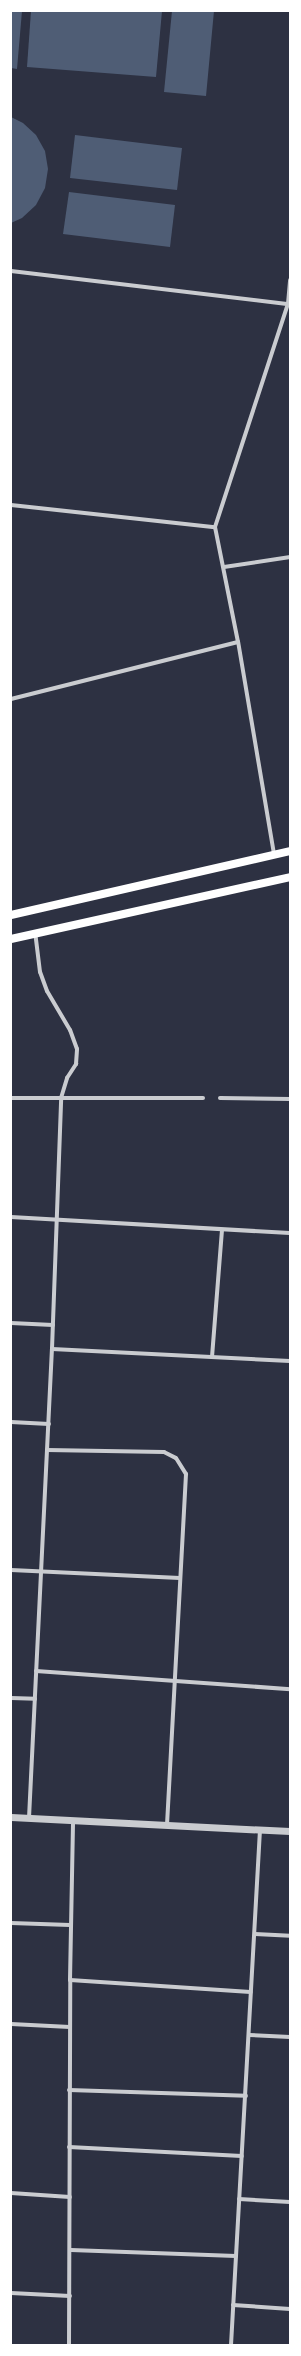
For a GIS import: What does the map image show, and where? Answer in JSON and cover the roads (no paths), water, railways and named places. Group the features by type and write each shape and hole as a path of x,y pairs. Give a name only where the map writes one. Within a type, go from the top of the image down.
{"main road":[{"path":"11,915 290,851"},
{"path":"11,939 290,877"}],"street":[{"path":"11,271 289,304"},
{"path":"274,855 238,642 215,526 289,304 290,280"},
{"path":"11,505 215,526"},
{"path":"224,568 290,557"},
{"path":"11,699 238,642"},
{"path":"29,1818 49,1424 61,1098 67,1078 76,1064 77,1050 70,1030 47,991 40,972 35,934"},
{"path":"11,1098 203,1098"},
{"path":"220,1098 290,1099"},
{"path":"11,1217 290,1234"},
{"path":"212,1357 222,1231"},
{"path":"11,1323 53,1325"},
{"path":"52,1349 290,1361"},
{"path":"11,1422 49,1424"},
{"path":"47,1450 164,1452 176,1458 186,1474 167,1825"},
{"path":"11,1570 180,1578"},
{"path":"36,1671 290,1689"},
{"path":"11,1698 35,1699"},
{"path":"11,1817 290,1831"},
{"path":"69,2345 71,2250 69,2147 70,1925 73,1820"},
{"path":"231,2345 260,1830"},
{"path":"11,1923 70,1925"},
{"path":"254,1934 290,1936"},
{"path":"70,1980 251,1992"},
{"path":"11,2024 70,2027"},
{"path":"249,2035 290,2037"},
{"path":"69,2090 246,2096"},
{"path":"69,2147 242,2156"},
{"path":"11,2193 70,2197"},
{"path":"240,2199 290,2202"},
{"path":"71,2250 236,2256"},
{"path":"11,2293 70,2296"},
{"path":"233,2305 290,2309"}],"water":[{"path":"11,11 22,11 17,69 11,68"},
{"path":"31,11 162,11 156,77 27,67"},
{"path":"172,11 214,11 206,96 164,92"},
{"path":"11,117 23,123 36,135 45,151 48,169 45,188 36,205 22,218 11,223"},
{"path":"75,135 182,148 177,190 70,178"},
{"path":"69,192 175,205 170,247 63,234"}]}
